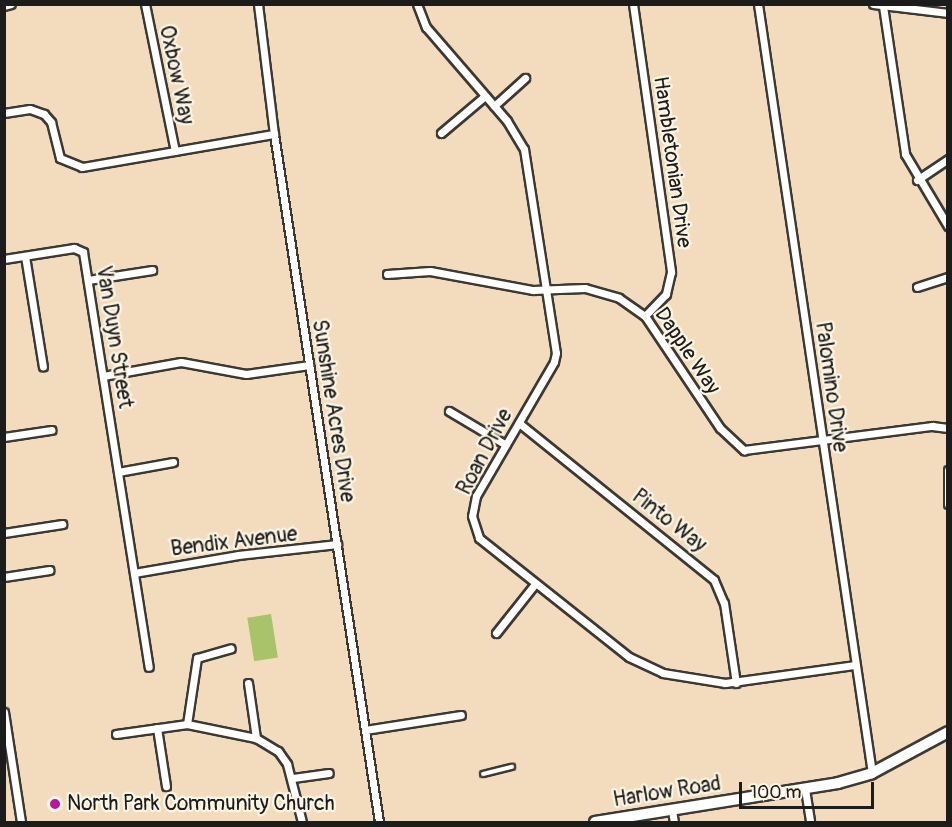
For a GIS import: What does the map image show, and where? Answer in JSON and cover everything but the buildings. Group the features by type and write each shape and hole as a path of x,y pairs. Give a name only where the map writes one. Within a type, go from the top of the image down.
{"main road":[{"name":"Harlow Road","path":"595,822 805,789 872,773 948,732"}],"street":[{"path":"4,6 11,4"},
{"name":"Oxbow Way","path":"145,4 175,151"},
{"name":"Sunshine Acres Drive","path":"258,4 274,134 380,822"},
{"name":"Roan Drive","path":"417,4 426,27 494,106 524,149 556,357 476,496 473,522 483,542 636,662 688,680 736,683 854,665"},
{"name":"Hambletonian Drive","path":"633,4 671,272 666,294 645,316"},
{"name":"Palomino Drive","path":"758,4 854,665 872,773"},
{"path":"873,4 948,13"},
{"path":"883,6 904,148 917,180 948,226"},
{"path":"494,106 525,78"},
{"path":"441,133 485,96"},
{"path":"4,113 30,109 44,114 51,122 58,154 71,165 87,166 274,134"},
{"path":"917,180 948,159"},
{"name":"Van Duyn Street","path":"4,260 77,248 84,255 149,667"},
{"path":"25,256 43,367"},
{"path":"88,280 152,270"},
{"name":"Dapple Way","path":"387,274 436,271 546,290 575,287 598,290 624,301 645,316 734,444 755,451 932,426 948,428"},
{"path":"917,287 948,277"},
{"path":"103,376 181,363 246,374 309,365"},
{"path":"449,411 506,445"},
{"name":"Pinto Way","path":"519,423 714,580 724,603 736,683"},
{"path":"4,436 51,430"},
{"path":"118,472 173,462"},
{"path":"948,470 948,504"},
{"path":"4,533 62,525"},
{"name":"Bendix Avenue","path":"135,573 230,556 337,544"},
{"path":"4,577 49,570"},
{"path":"496,633 535,584"},
{"path":"187,724 196,658 231,648"},
{"path":"248,683 256,738"},
{"path":"4,712 21,822"},
{"path":"365,730 461,715"},
{"path":"116,734 187,724 256,738 278,751 293,778 302,822"},
{"path":"157,728 166,786"},
{"path":"293,778 329,773"},
{"path":"805,789 810,822"},
{"path":"672,810 674,822"}],"lane":[{"path":"483,774 512,767"}],"green space":[{"path":"271,614 278,657 254,661 247,618"}],"place":[{"name":"North Park Community Church","path":"55,804"}]}
